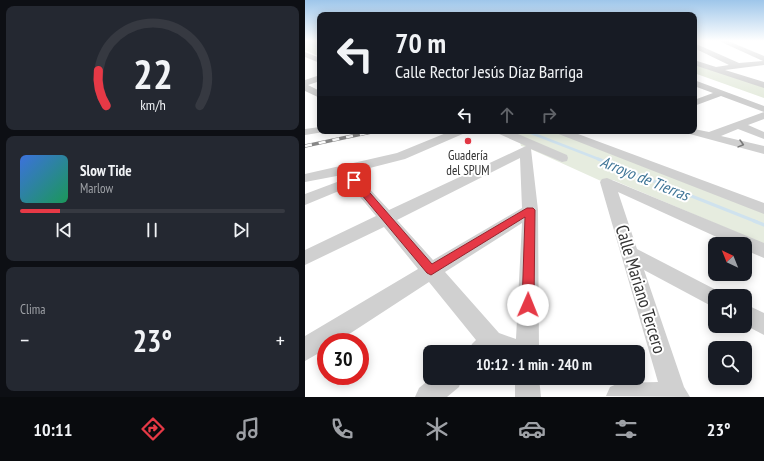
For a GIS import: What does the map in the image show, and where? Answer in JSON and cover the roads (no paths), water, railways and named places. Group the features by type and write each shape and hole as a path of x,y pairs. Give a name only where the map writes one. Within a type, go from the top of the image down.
{"street":[{"path":"724,60 738,66"},
{"path":"697,63 761,83"},
{"path":"712,68 764,64"},
{"path":"305,83 317,79"},
{"path":"697,84 764,109"},
{"path":"305,87 317,93"},
{"path":"697,102 722,93"},
{"path":"710,136 764,115"},
{"path":"738,125 764,136"},
{"path":"305,132 317,130"},
{"path":"697,133 764,150"},
{"path":"305,200 349,175 401,156 454,134"},
{"path":"508,134 562,158"},
{"path":"568,134 764,209"},
{"path":"305,258 526,150 530,210 527,345"},
{"path":"305,178 349,175"},
{"path":"349,175 431,270 485,345"},
{"name":"Calle Mariano Tercero","path":"675,396 607,182 764,251"},
{"path":"305,349 530,210"},
{"path":"631,254 708,295"},
{"path":"752,318 764,324"},
{"path":"427,397 442,385"},
{"path":"527,385 527,397"},
{"path":"619,396 675,396"}],"waterway":[{"name":"Arroyo de Tierras","path":"534,134 601,160"},
{"name":"Arroyo de Tierras","path":"598,159 757,222"},
{"name":"Arroyo de Tierras","path":"754,221 764,225"}],"railway":[{"path":"305,146 362,134"}],"place":[{"name":"Guadería del SPUM","path":"468,141"}]}
